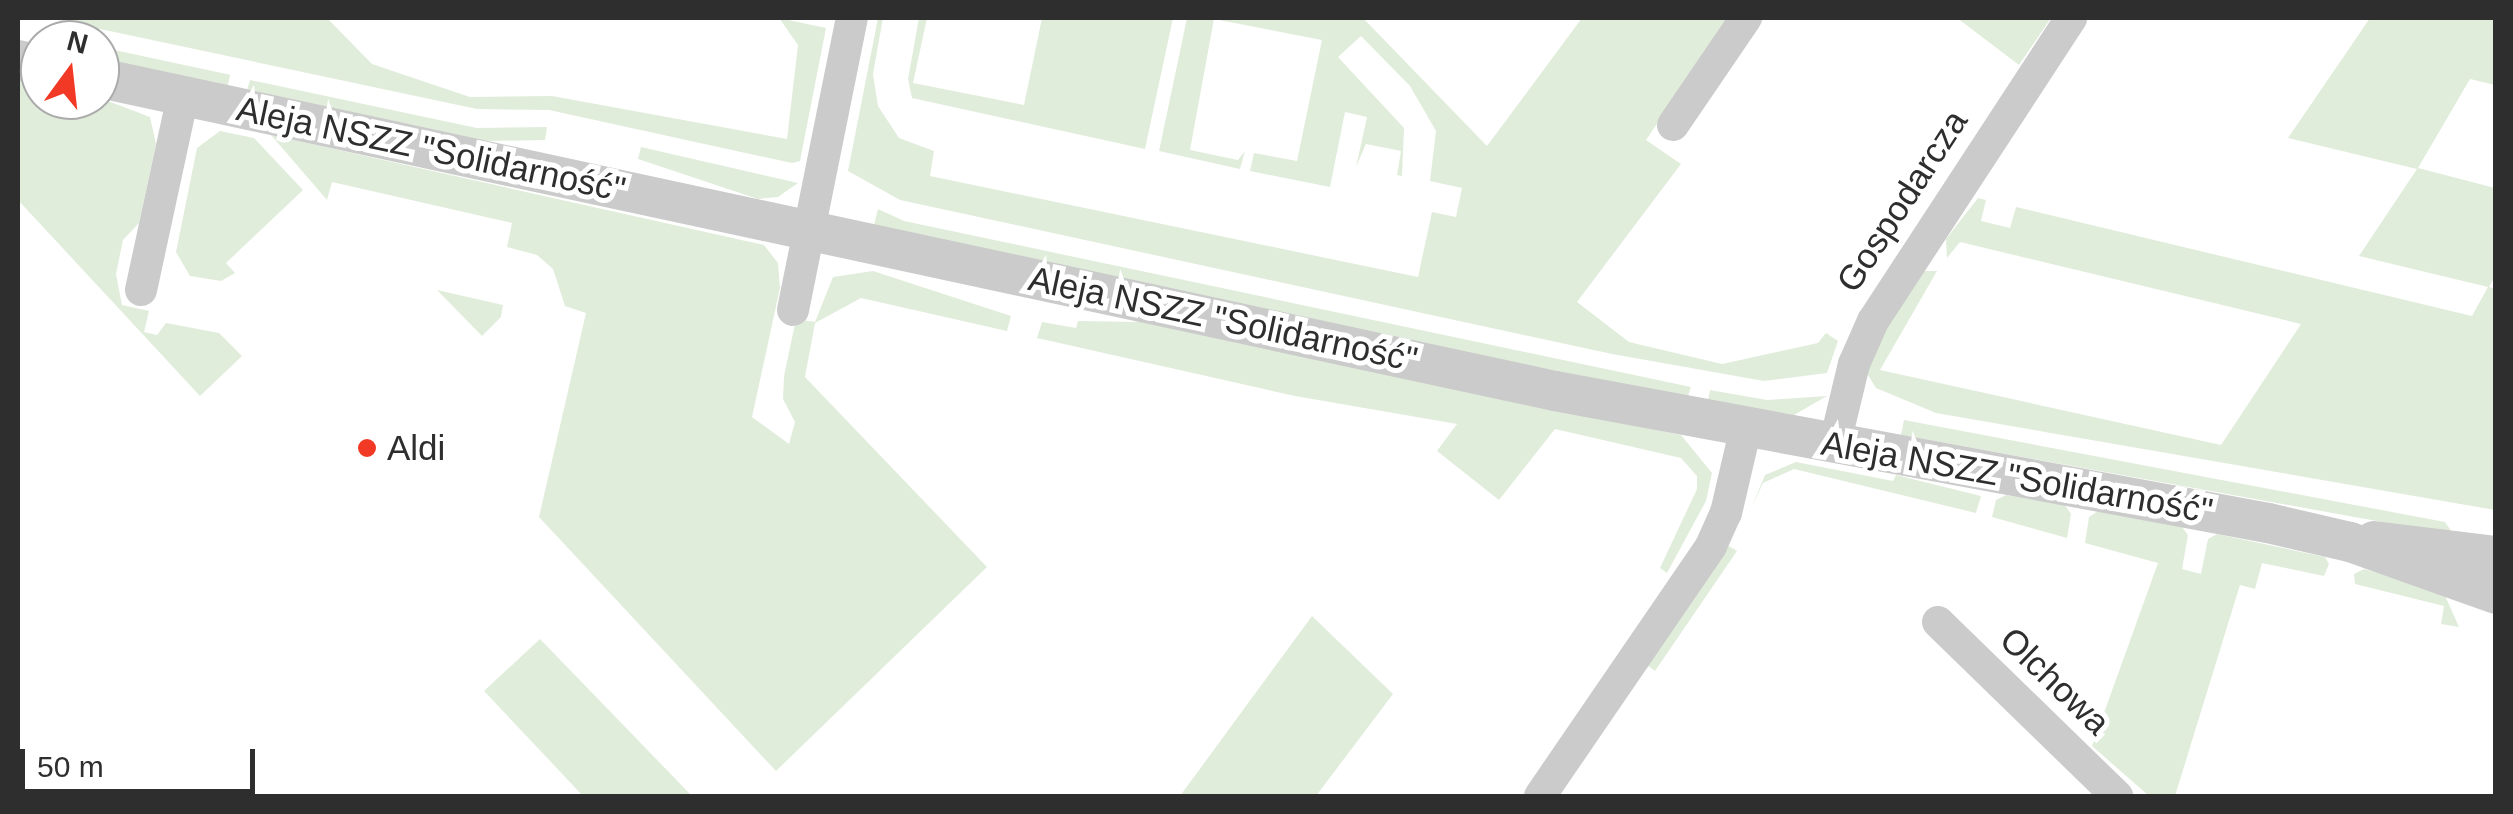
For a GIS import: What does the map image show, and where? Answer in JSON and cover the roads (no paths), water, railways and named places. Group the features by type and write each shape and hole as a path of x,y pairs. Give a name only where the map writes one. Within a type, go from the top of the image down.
{"street":[{"path":"793,310 852,18"},
{"path":"1672,125 1746,18"},
{"name":"Gospodarcza","path":"1835,444 1854,364 1873,321 2071,18"},
{"name":"Aleja NSZZ \"Solidarność\"","path":"120,82 1746,427 2350,542 2496,594"},
{"path":"141,290 182,96"},
{"path":"1540,796 1711,546 1726,513 1746,427"},
{"name":"Aleja NSZZ \"Solidarność\"","path":"2350,542 2393,540 2496,556"},
{"name":"Olchowa","path":"1938,622 2117,796"}],"place":[{"name":"Aldi","path":"367,448"}]}
